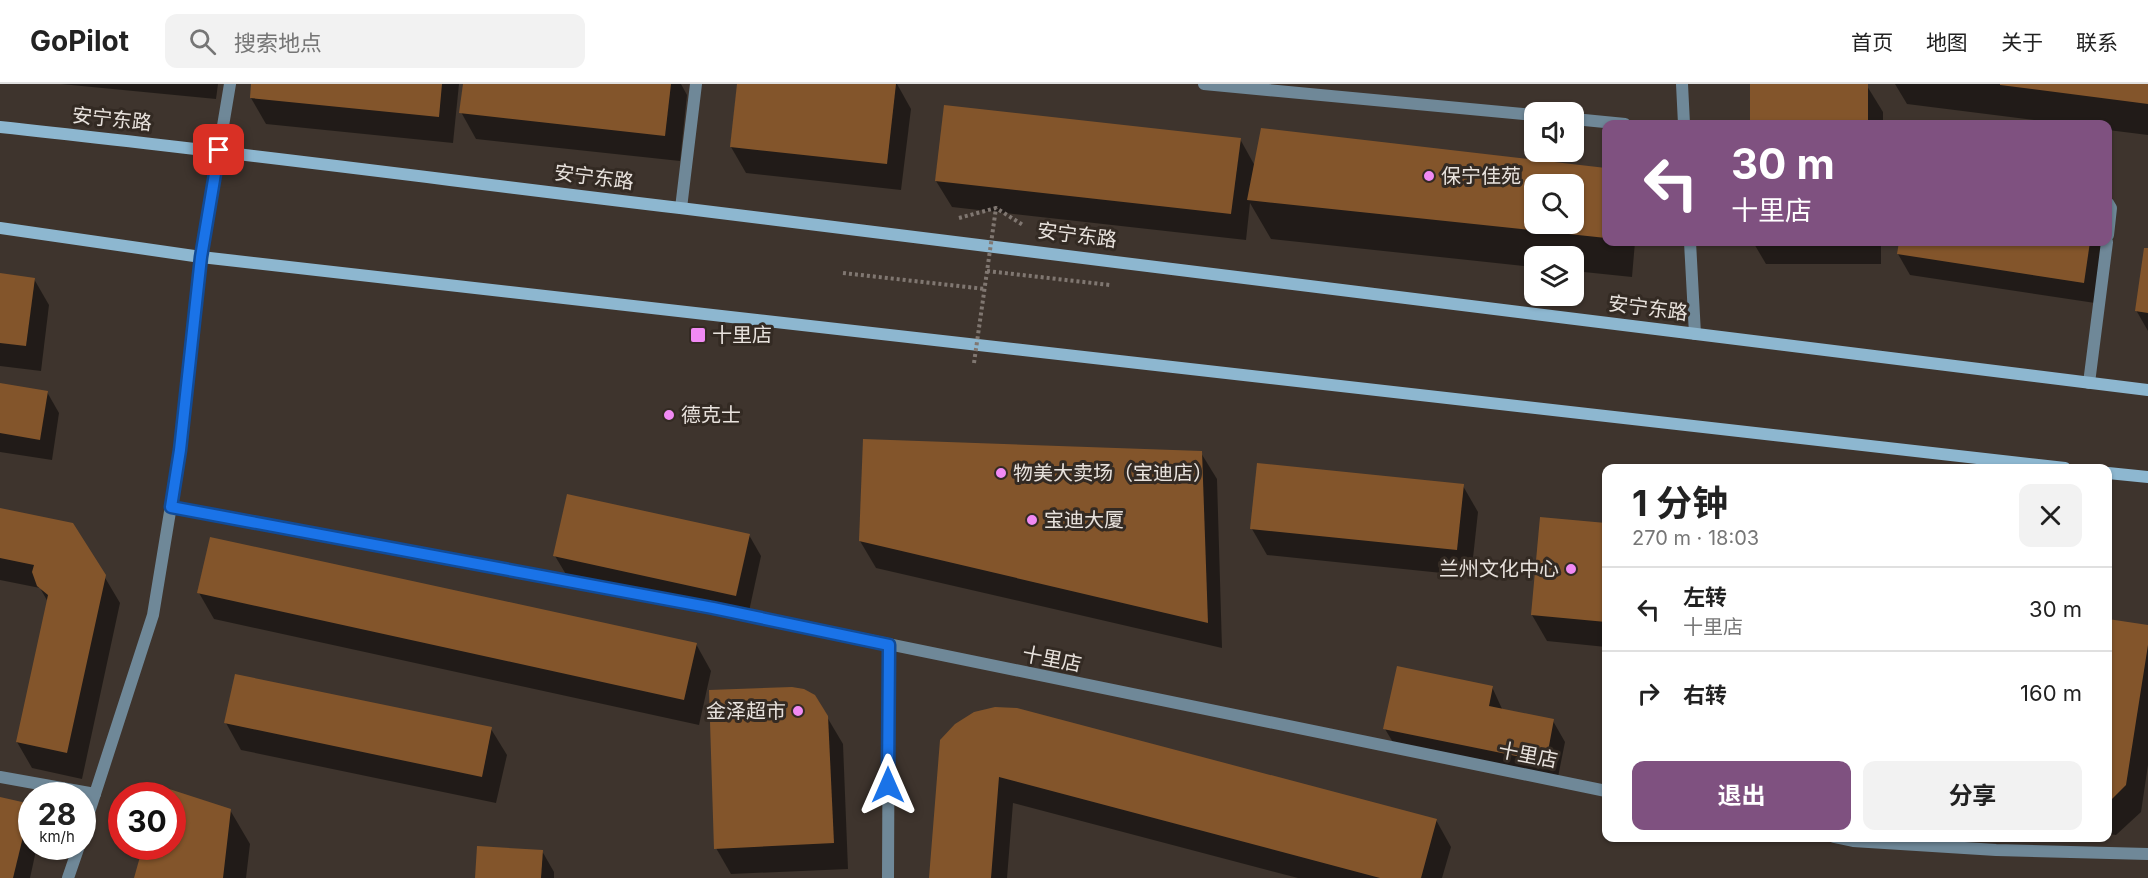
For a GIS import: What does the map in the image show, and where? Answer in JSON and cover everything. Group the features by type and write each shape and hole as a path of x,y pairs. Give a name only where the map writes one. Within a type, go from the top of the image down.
{"main road":[{"name":"安宁东路","path":"0,127 219,150 681,208 906,232 2148,390"},
{"path":"0,228 201,257 2030,464"},
{"path":"2112,473 2148,477"}],"street":[{"path":"96,791 153,615 180,450 201,257 230,84"},
{"path":"681,208 696,84"},
{"path":"1204,84 1524,114"},
{"path":"1682,84 1684,120"},
{"path":"1584,120 1602,122"},
{"path":"1690,246 1695,334"},
{"path":"2089,383 2106,246"},
{"name":"十里店","path":"171,507 713,608 1602,790"},
{"path":"888,878 889,645"},
{"path":"0,777 28,782"},
{"path":"1869,842 1996,850 2148,854"},
{"path":"68,878 74,860"}],"path":[{"path":"974,363 996,208"},
{"path":"987,271 1110,285"},
{"path":"843,273 985,289"}],"building":[{"path":"251,84 442,84 439,117 250,98"},
{"path":"463,84 671,84 665,136 459,113"},
{"path":"737,84 896,84 887,164 730,147"},
{"path":"1750,84 1868,84 1868,120 1750,120"},
{"path":"2148,84 2148,104 2000,85"},
{"path":"944,105 1241,138 1231,214 935,181"},
{"name":"保宁佳苑","path":"1261,128 1524,158 1524,162 1554,162 1602,168 1602,238 1568,234 1584,234 1584,174 1524,174 1524,229 1247,200"},
{"path":"1898,246 2089,246 2084,283 1897,254"},
{"path":"2144,248 2148,248 2148,313 2135,311"},
{"path":"0,273 35,278 26,346 0,343"},
{"path":"0,383 48,391 40,440 0,433"},
{"name":"宝迪大厦","path":"863,439 1202,451 1208,623 859,541"},
{"path":"1257,463 1464,484 1457,550 1250,529"},
{"path":"567,494 750,534 736,596 553,556"},
{"path":"0,508 73,523 106,575 67,753 16,742 48,595 37,586 32,572 34,565 0,558"},
{"name":"兰州文化中心","path":"1540,517 1602,523 1602,622 1531,615"},
{"path":"210,537 697,643 684,700 197,593"},
{"path":"2112,620 2148,625 2148,645 2126,785 2112,799"},
{"path":"1397,666 1493,686 1489,706 1554,719 1546,762 1383,729"},
{"path":"235,674 492,727 482,777 224,723"},
{"path":"792,687 804,689 815,695 828,716 834,843 714,849 709,690"},
{"path":"995,707 1017,708 1437,819 1421,878 1380,878 999,777 991,878 929,878 940,740 955,724 974,712"},
{"path":"186,794 231,809 223,878 134,878 139,860 186,860"},
{"path":"0,797 18,801 18,857 13,878 0,878"},
{"path":"477,846 543,850 541,878 475,878"}],"place":[{"name":"保宁佳苑","path":"1429,176"},
{"name":"十里店","path":"698,335"},
{"name":"德克士","path":"669,415"},
{"name":"物美大卖场（宝迪店）","path":"1001,473"},
{"name":"宝迪大厦","path":"1032,520"},
{"name":"兰州文化中心","path":"1571,569"},
{"name":"金泽超市","path":"798,711"}],"route":[{"path":"219,150 201,257 180,450 171,507 713,608 889,645 888,785"}]}
